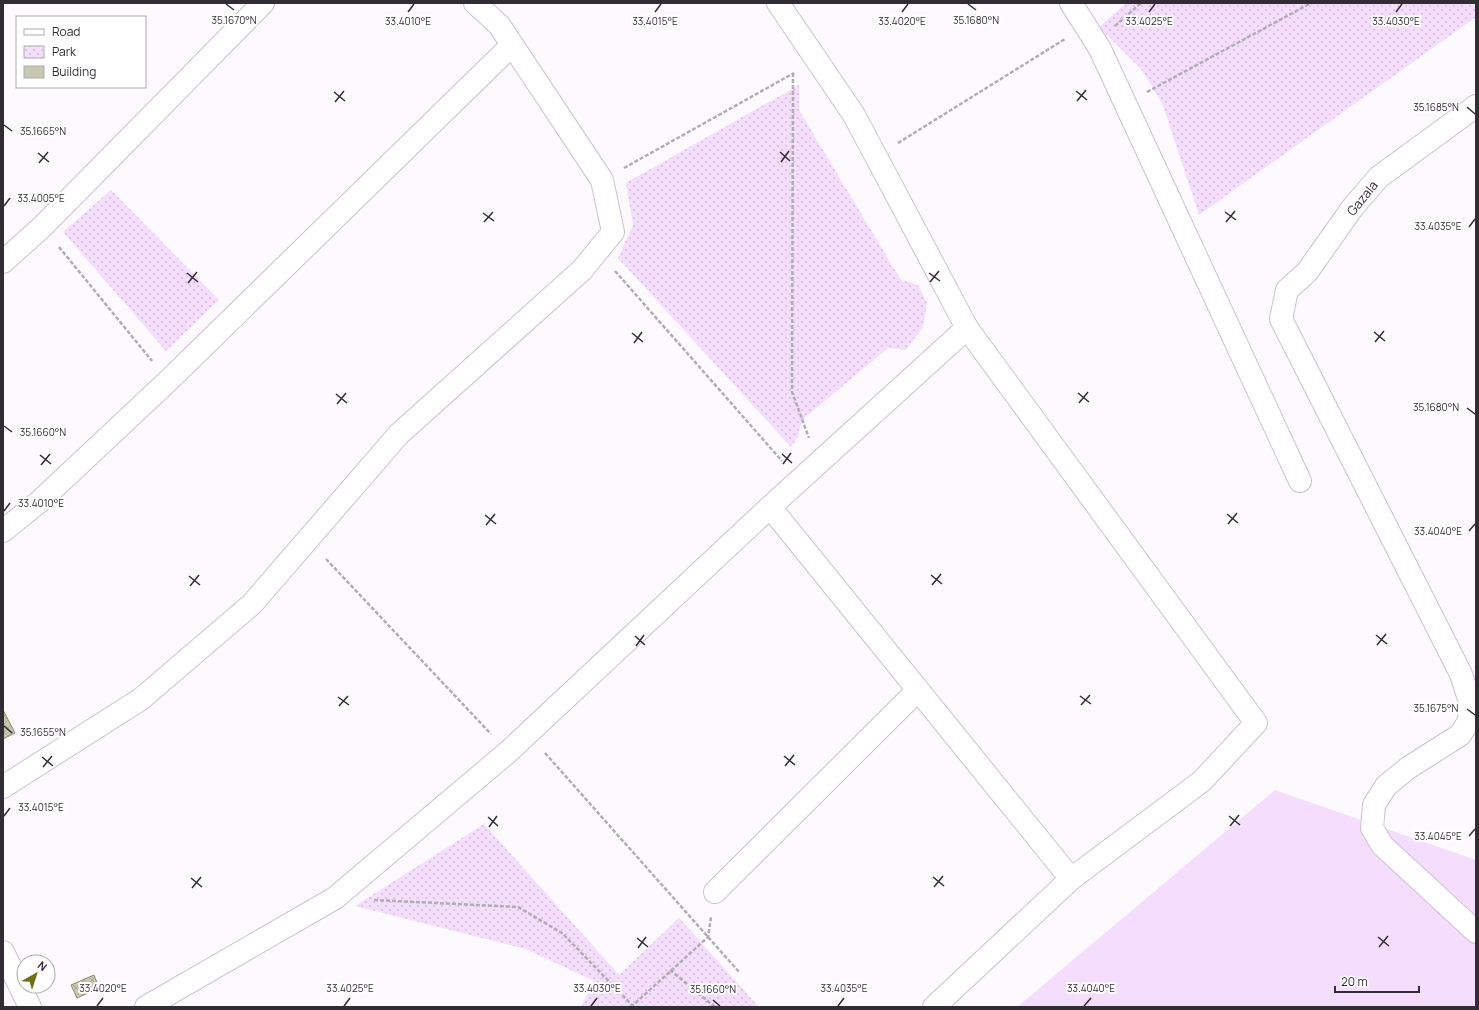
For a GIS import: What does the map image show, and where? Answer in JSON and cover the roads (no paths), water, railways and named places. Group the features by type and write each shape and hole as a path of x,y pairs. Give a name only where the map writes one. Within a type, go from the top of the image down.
{"street":[{"path":"3,262 42,227 263,3"},
{"path":"3,787 141,699 252,604 399,434 582,270 613,232 602,180 499,25 475,3"},
{"path":"778,3 854,115 967,328 1256,723 1202,781 1071,879 934,1007"},
{"path":"1071,3 1091,34 1126,104 1300,481"},
{"path":"3,531 39,502 168,381 512,44"},
{"name":"Gazala","path":"1476,106 1379,177 1353,207 1308,272 1287,290 1280,319 1461,674 1470,702 1469,721 1460,735 1408,768 1386,786 1374,805 1372,828 1382,845 1476,932"},
{"path":"146,1007 335,898 508,752 799,480 967,328"},
{"path":"770,507 1071,879"},
{"path":"715,892 918,690"},
{"path":"3,952 30,1007"}]}
